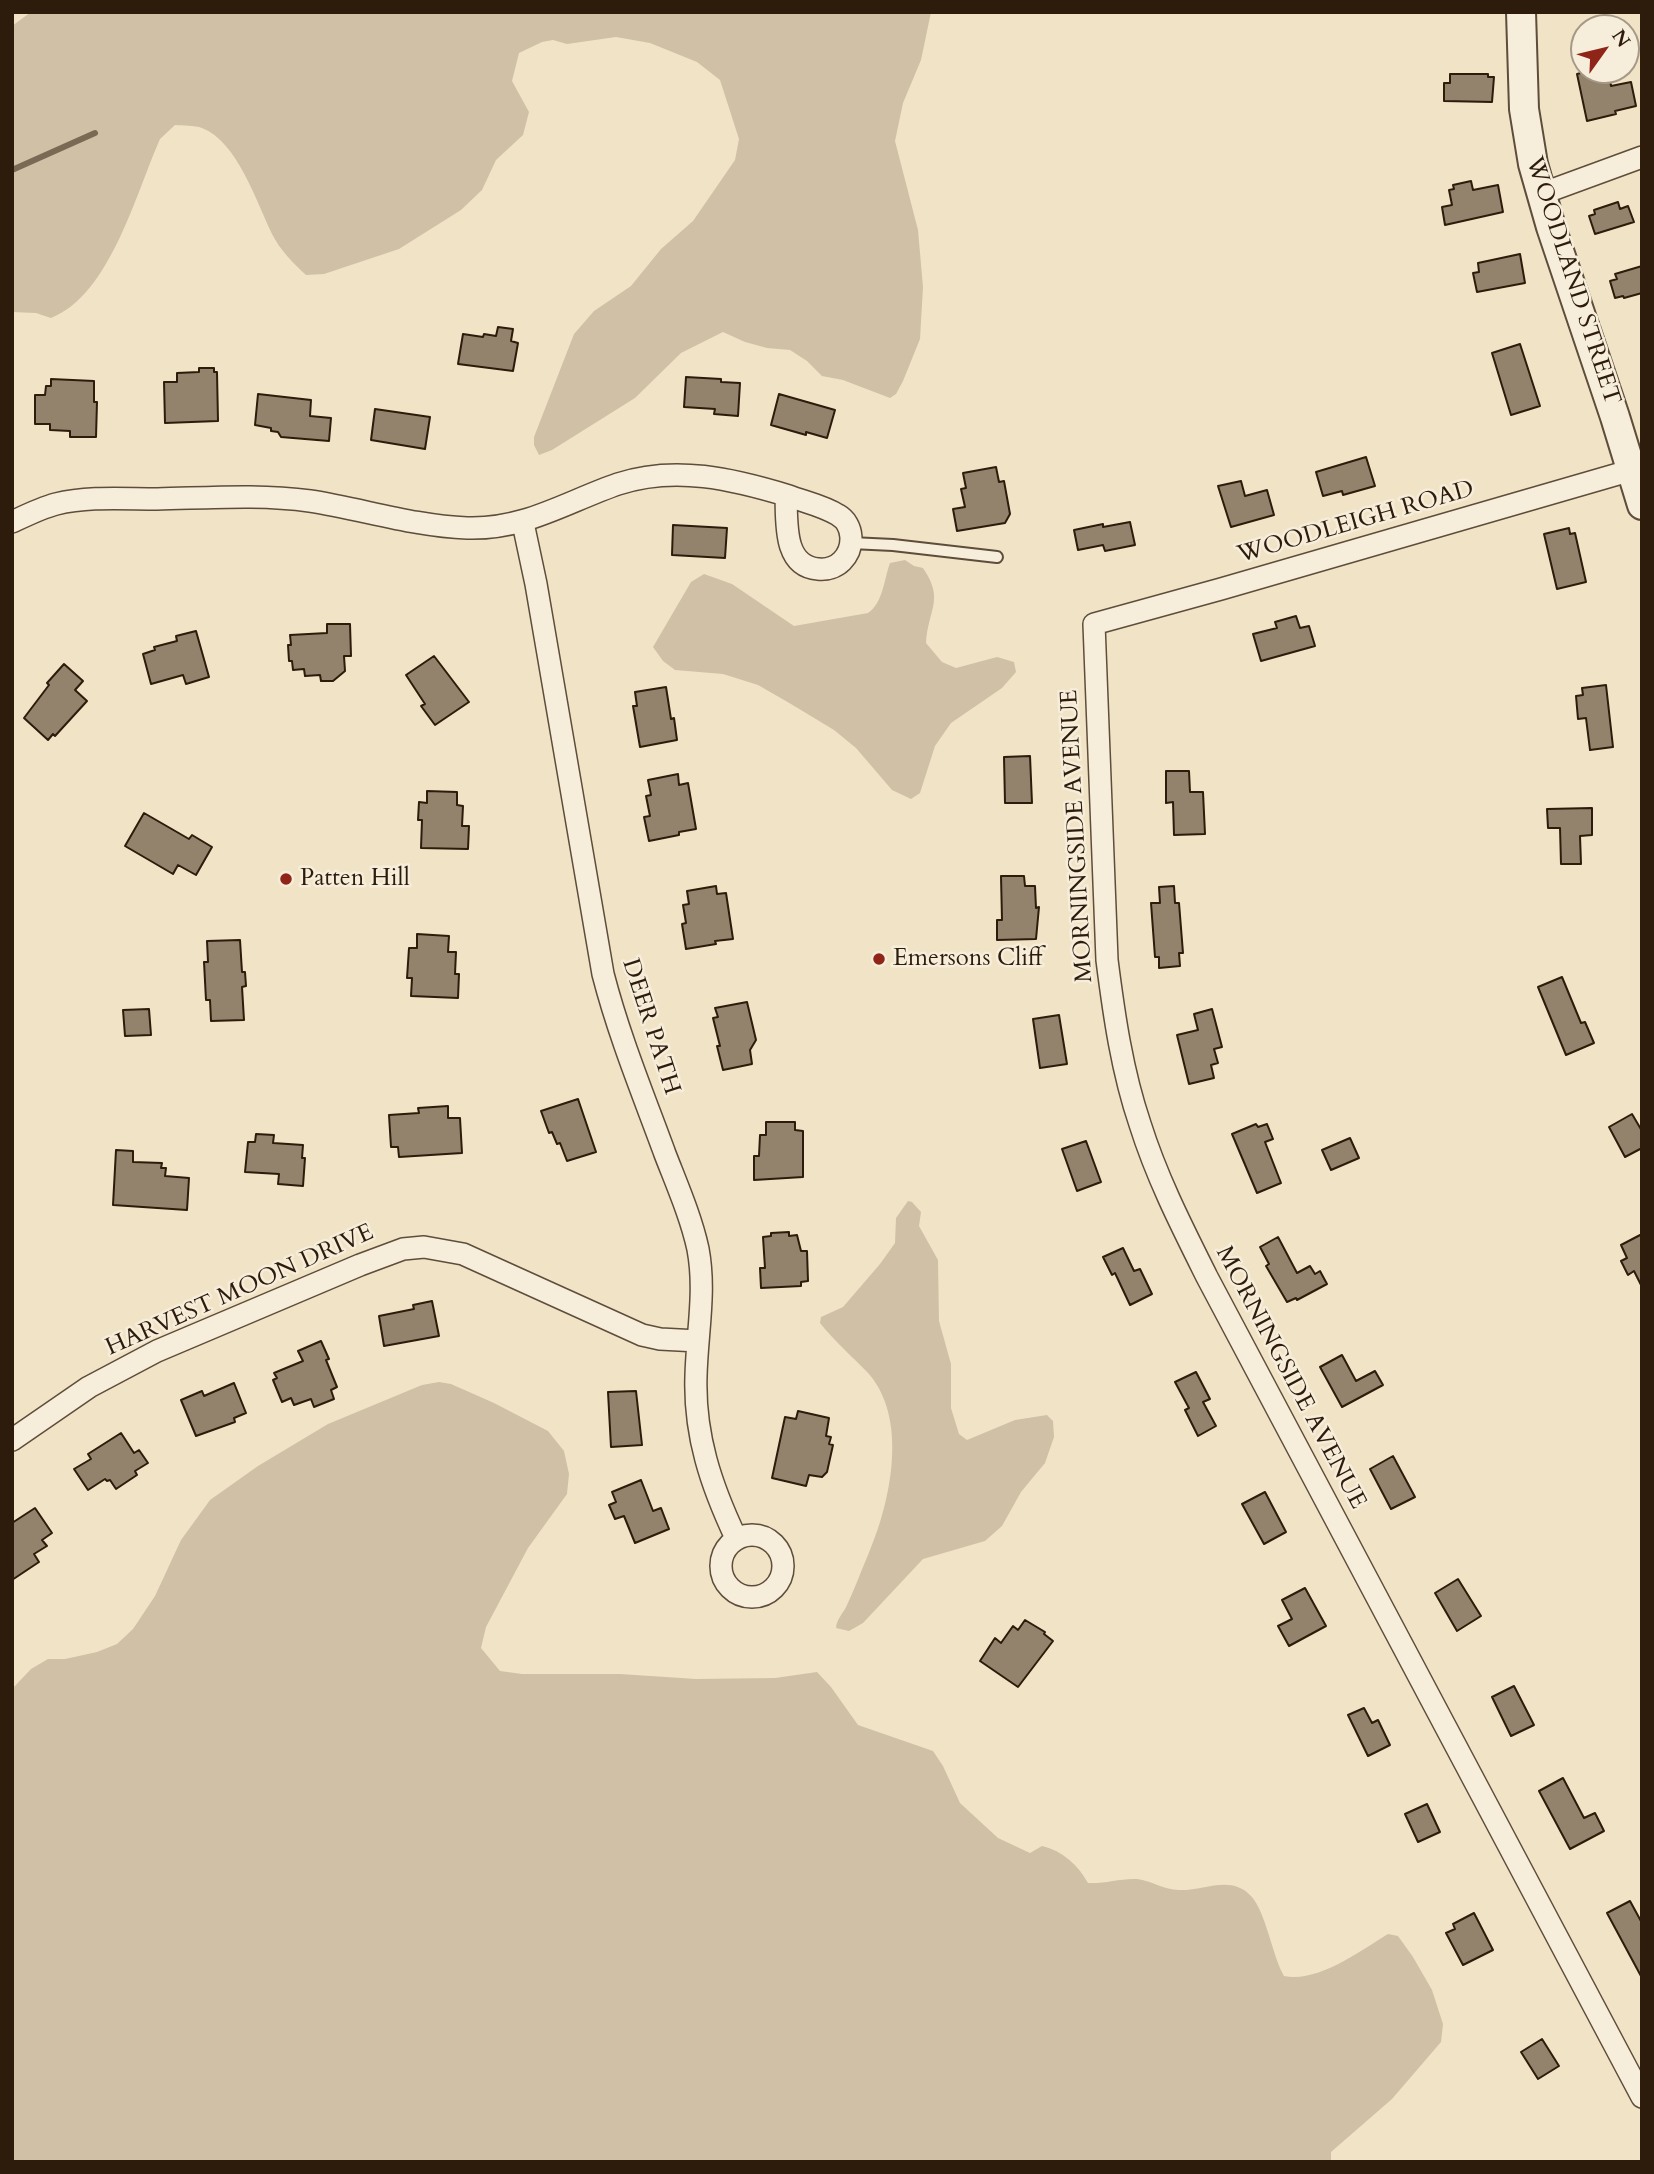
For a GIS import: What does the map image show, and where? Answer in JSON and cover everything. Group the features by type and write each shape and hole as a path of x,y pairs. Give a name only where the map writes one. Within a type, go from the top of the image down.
{"street":[{"name":"WOODLAND STREET","path":"1521,12 1524,109 1541,194 1642,505"},
{"path":"1541,194 1642,157"},
{"name":"WOODLEIGH ROAD","path":"1094,624 1632,470"},
{"path":"12,522 57,504 89,500 248,498 311,501 441,526 499,527 523,523 617,484 662,474 685,474 733,480 786,496 824,508 843,518 849,528 851,543 846,556 831,568 809,568 802,564 790,546 786,496"},
{"name":"DEER PATH","path":"523,523 541,611 603,974 619,1032 678,1186 698,1247 702,1301 695,1401 697,1428 710,1478 736,1538"},
{"name":"MORNINGSIDE AVENUE","path":"1094,624 1107,960 1128,1083 1151,1157 1213,1290 1642,2097"},
{"name":"HARVEST MOON DRIVE","path":"12,1440 89,1387 157,1351 403,1249 424,1247 463,1254 642,1335 698,1341"}],"lane":[{"path":"851,543 997,557"}],"shaded area":[{"path":"31,12 931,12 921,60 903,103 895,141 918,230 923,287 920,339 903,381 896,394 890,398 843,380 822,376 807,361 790,350 767,348 723,332 681,353 635,398 552,450 539,455 534,445 534,437 574,334 594,311 631,286 661,249 693,221 735,160 739,139 720,80 697,62 650,43 616,37 567,44 553,40 519,53 512,81 529,112 523,135 496,160 482,190 461,210 399,249 324,274 306,275 275,240 244,174 226,146 202,128 175,125 160,139 119,240 90,288 72,306 51,318 36,313 12,312 12,26"},
{"path":"905,560 923,568 930,579 934,605 926,643 942,662 956,668 997,657 1014,662 1016,672 1002,688 951,723 935,746 920,793 911,799 892,790 856,748 834,730 791,704 758,685 723,674 675,670 663,661 653,647 691,582 704,574 732,584 794,626 868,613 880,597 890,563"},
{"path":"908,1201 921,1212 919,1226 938,1260 939,1321 951,1364 951,1408 959,1434 967,1440 1015,1420 1047,1415 1053,1421 1054,1437 1045,1463 1021,1492 1002,1526 985,1541 923,1559 863,1623 849,1631 836,1628 876,1535 883,1512 889,1488 892,1438 889,1415 881,1393 869,1374 820,1323 821,1317 843,1307 880,1264 895,1243 896,1218"},
{"path":"439,1382 451,1384 494,1403 548,1431 564,1451 569,1474 567,1494 528,1548 486,1627 481,1648 500,1671 522,1674 620,1674 696,1679 775,1678 817,1672 858,1725 933,1751 960,1803 998,1838 1030,1853 1042,1846 1057,1851 1080,1870 1088,1883 1137,1879 1174,1890 1217,1885 1243,1889 1261,1912 1284,1976 1311,1975 1352,1957 1388,1934 1398,1936 1432,1990 1443,2024 1441,2042 1392,2099 1331,2152 1331,2162 12,2162 12,1689 31,1669 48,1659 65,1659 97,1652 117,1644 133,1629 155,1596 181,1540 210,1500 258,1466 328,1424 422,1385"}],"building":[{"path":"1450,74 1488,74 1488,77 1494,77 1492,102 1444,101 1444,83 1450,83"},
{"path":"1579,84 1631,84 1636,106 1587,121"},
{"path":"1471,181 1473,190 1498,185 1503,212 1445,225 1442,207 1452,205 1449,190 1454,189 1453,185"},
{"path":"1618,202 1620,209 1628,206 1634,222 1595,234 1589,216 1595,214 1594,210"},
{"path":"1520,254 1525,283 1477,292 1473,273 1479,272 1478,263"},
{"path":"1642,266 1642,293 1615,298 1610,281 1617,279 1615,274"},
{"path":"498,327 513,329 511,341 518,343 513,371 458,364 463,334 496,336"},
{"path":"1520,344 1540,406 1511,415 1492,353"},
{"path":"199,368 214,368 214,372 217,372 218,421 165,423 164,382 177,382 177,373 199,372"},
{"path":"686,377 740,383 738,416 714,414 715,409 684,407"},
{"path":"51,379 94,381 94,402 97,402 96,437 70,437 70,431 50,430 50,424 35,424 35,395 45,395 46,386 51,386"},
{"path":"258,394 311,400 310,416 331,418 329,441 281,437 278,432 271,431 271,428 255,425"},
{"path":"779,394 835,410 827,438 771,425"},
{"path":"375,409 430,417 425,449 371,440"},
{"path":"1366,457 1375,486 1343,495 1342,491 1323,496 1316,472"},
{"path":"996,467 999,482 1004,481 1010,514 1005,523 957,531 953,509 965,507 961,489 966,488 963,473"},
{"path":"1241,481 1245,496 1267,490 1274,515 1231,527 1218,486"},
{"path":"1130,522 1135,545 1105,551 1103,545 1078,550 1074,530"},
{"path":"673,525 727,528 725,558 672,555"},
{"path":"1569,528 1570,534 1575,533 1586,582 1557,589 1544,534"},
{"path":"1296,616 1300,628 1309,626 1315,646 1261,661 1253,634 1277,628 1275,622"},
{"path":"327,624 350,624 351,656 344,656 345,671 333,681 321,681 320,675 305,676 304,669 293,670 292,661 289,661 288,645 291,645 290,635 327,633"},
{"path":"196,631 209,677 186,684 183,675 151,684 143,654 155,650 154,647 177,641 176,636"},
{"path":"434,656 469,702 435,725 421,706 425,704 406,675"},
{"path":"64,664 83,681 75,690 87,701 55,736 53,734 48,740 24,718 49,685 47,683"},
{"path":"1606,685 1613,747 1590,750 1586,718 1578,719 1576,696 1583,695 1582,688"},
{"path":"666,687 677,740 640,747 633,706 637,706 635,692"},
{"path":"1030,756 1032,803 1005,803 1004,757"},
{"path":"1166,771 1189,771 1190,792 1203,792 1205,834 1174,835 1173,802 1166,803"},
{"path":"678,774 679,785 688,783 696,829 649,841 644,817 650,816 646,796 651,795 648,780"},
{"path":"427,791 457,792 457,805 463,806 462,826 469,826 468,849 421,848 422,820 418,820 419,802 427,803"},
{"path":"1592,808 1592,835 1580,836 1581,864 1561,864 1560,828 1548,828 1547,809"},
{"path":"144,813 189,839 192,835 212,847 196,875 178,865 173,874 125,846"},
{"path":"1001,876 1024,876 1025,886 1035,886 1036,908 1039,907 1036,939 997,940 997,920 1002,920"},
{"path":"716,886 717,894 726,893 733,939 686,949 682,924 686,923 683,905 689,904 687,891"},
{"path":"1174,886 1175,903 1179,903 1183,953 1179,953 1180,966 1159,968 1159,957 1155,957 1151,903 1160,903 1159,887"},
{"path":"417,934 449,936 448,952 456,952 458,998 411,996 412,978 407,978 409,948 417,948"},
{"path":"240,940 242,972 245,972 246,986 242,987 244,1020 211,1021 210,1000 206,1000 204,962 208,962 207,941"},
{"path":"1562,977 1581,1023 1585,1022 1594,1043 1566,1055 1538,987"},
{"path":"747,1002 756,1040 750,1050 752,1064 723,1070 713,1018 718,1017 715,1008"},
{"path":"149,1009 151,1035 125,1036 123,1010"},
{"path":"1212,1009 1222,1047 1214,1049 1218,1063 1211,1065 1214,1078 1189,1084 1177,1035 1198,1030 1194,1014"},
{"path":"1059,1015 1067,1064 1040,1068 1033,1019"},
{"path":"578,1099 596,1152 567,1161 560,1143 557,1144 552,1132 549,1133 541,1111"},
{"path":"448,1106 448,1118 460,1118 462,1153 399,1157 398,1147 391,1147 389,1115 419,1113 418,1108"},
{"path":"1632,1114 1642,1131 1642,1148 1625,1157 1609,1127"},
{"path":"766,1122 795,1122 795,1130 803,1131 803,1177 754,1180 754,1156 759,1156 760,1135 766,1135"},
{"path":"1256,1124 1258,1127 1267,1124 1273,1139 1265,1142 1281,1183 1257,1193 1232,1134"},
{"path":"256,1134 274,1135 273,1143 303,1145 303,1186 278,1184 279,1174 245,1172 248,1142 255,1142"},
{"path":"1350,1138 1359,1158 1331,1170 1322,1150"},
{"path":"1086,1141 1101,1182 1077,1191 1062,1149"},
{"path":"116,1150 133,1151 133,1162 162,1163 161,1168 166,1168 165,1176 189,1178 187,1210 113,1205"},
{"path":"789,1232 789,1236 797,1235 801,1251 807,1251 808,1281 801,1282 801,1286 761,1288 760,1268 765,1268 763,1237 771,1236 771,1233"},
{"path":"1642,1234 1642,1287 1634,1271 1628,1275 1621,1261 1627,1258 1621,1245"},
{"path":"1278,1237 1297,1273 1310,1266 1315,1274 1320,1271 1327,1284 1297,1300 1296,1298 1287,1302 1266,1266 1269,1264 1260,1247"},
{"path":"1123,1248 1134,1271 1140,1269 1152,1294 1130,1305 1115,1273 1112,1275 1103,1257"},
{"path":"432,1301 439,1336 384,1346 379,1316 414,1309 413,1305"},
{"path":"321,1341 337,1387 331,1390 334,1399 314,1407 311,1399 294,1405 291,1398 282,1402 273,1380 277,1378 274,1373 303,1361 298,1351"},
{"path":"1342,1355 1356,1381 1375,1371 1383,1385 1342,1407 1320,1367"},
{"path":"1196,1372 1210,1399 1203,1402 1216,1426 1198,1436 1185,1410 1189,1408 1175,1382"},
{"path":"234,1383 246,1413 234,1418 235,1422 196,1436 181,1400 202,1391 204,1396"},
{"path":"636,1391 642,1445 611,1447 608,1392"},
{"path":"798,1411 829,1418 826,1436 831,1437 829,1444 833,1445 827,1472 822,1477 809,1475 806,1486 772,1478 785,1417 796,1419"},
{"path":"121,1433 134,1453 139,1450 148,1463 135,1471 137,1475 116,1489 110,1480 105,1479 88,1490 74,1469 91,1459 88,1454"},
{"path":"1393,1456 1415,1497 1391,1509 1370,1469"},
{"path":"641,1480 653,1511 661,1508 669,1529 635,1543 624,1516 615,1519 609,1505 616,1502 612,1492"},
{"path":"1265,1492 1286,1532 1264,1544 1242,1504"},
{"path":"35,1508 52,1533 42,1540 47,1546 34,1554 39,1562 12,1580 12,1523"},
{"path":"1458,1579 1481,1616 1457,1631 1435,1593"},
{"path":"1305,1588 1326,1626 1289,1646 1278,1626 1292,1619 1282,1600"},
{"path":"1025,1620 1045,1632 1053,1641 1018,1687 980,1661 995,1638 1001,1643 1013,1626 1018,1630"},
{"path":"1514,1686 1534,1725 1511,1736 1492,1697"},
{"path":"1364,1708 1372,1723 1378,1720 1390,1745 1368,1756 1348,1715"},
{"path":"1563,1778 1584,1818 1595,1813 1604,1831 1570,1849 1539,1791"},
{"path":"1427,1804 1440,1832 1418,1842 1405,1814"},
{"path":"1630,1901 1642,1923 1642,1978 1607,1913"},
{"path":"1474,1913 1493,1950 1463,1965 1446,1933 1455,1929 1453,1924"},
{"path":"1542,2039 1559,2066 1538,2079 1521,2052"}],"waterway":[{"path":"12,170 95,133"}],"place":[{"name":"Patten Hill","path":"286,879"},
{"name":"Emersons Cliff","path":"879,959"}]}
